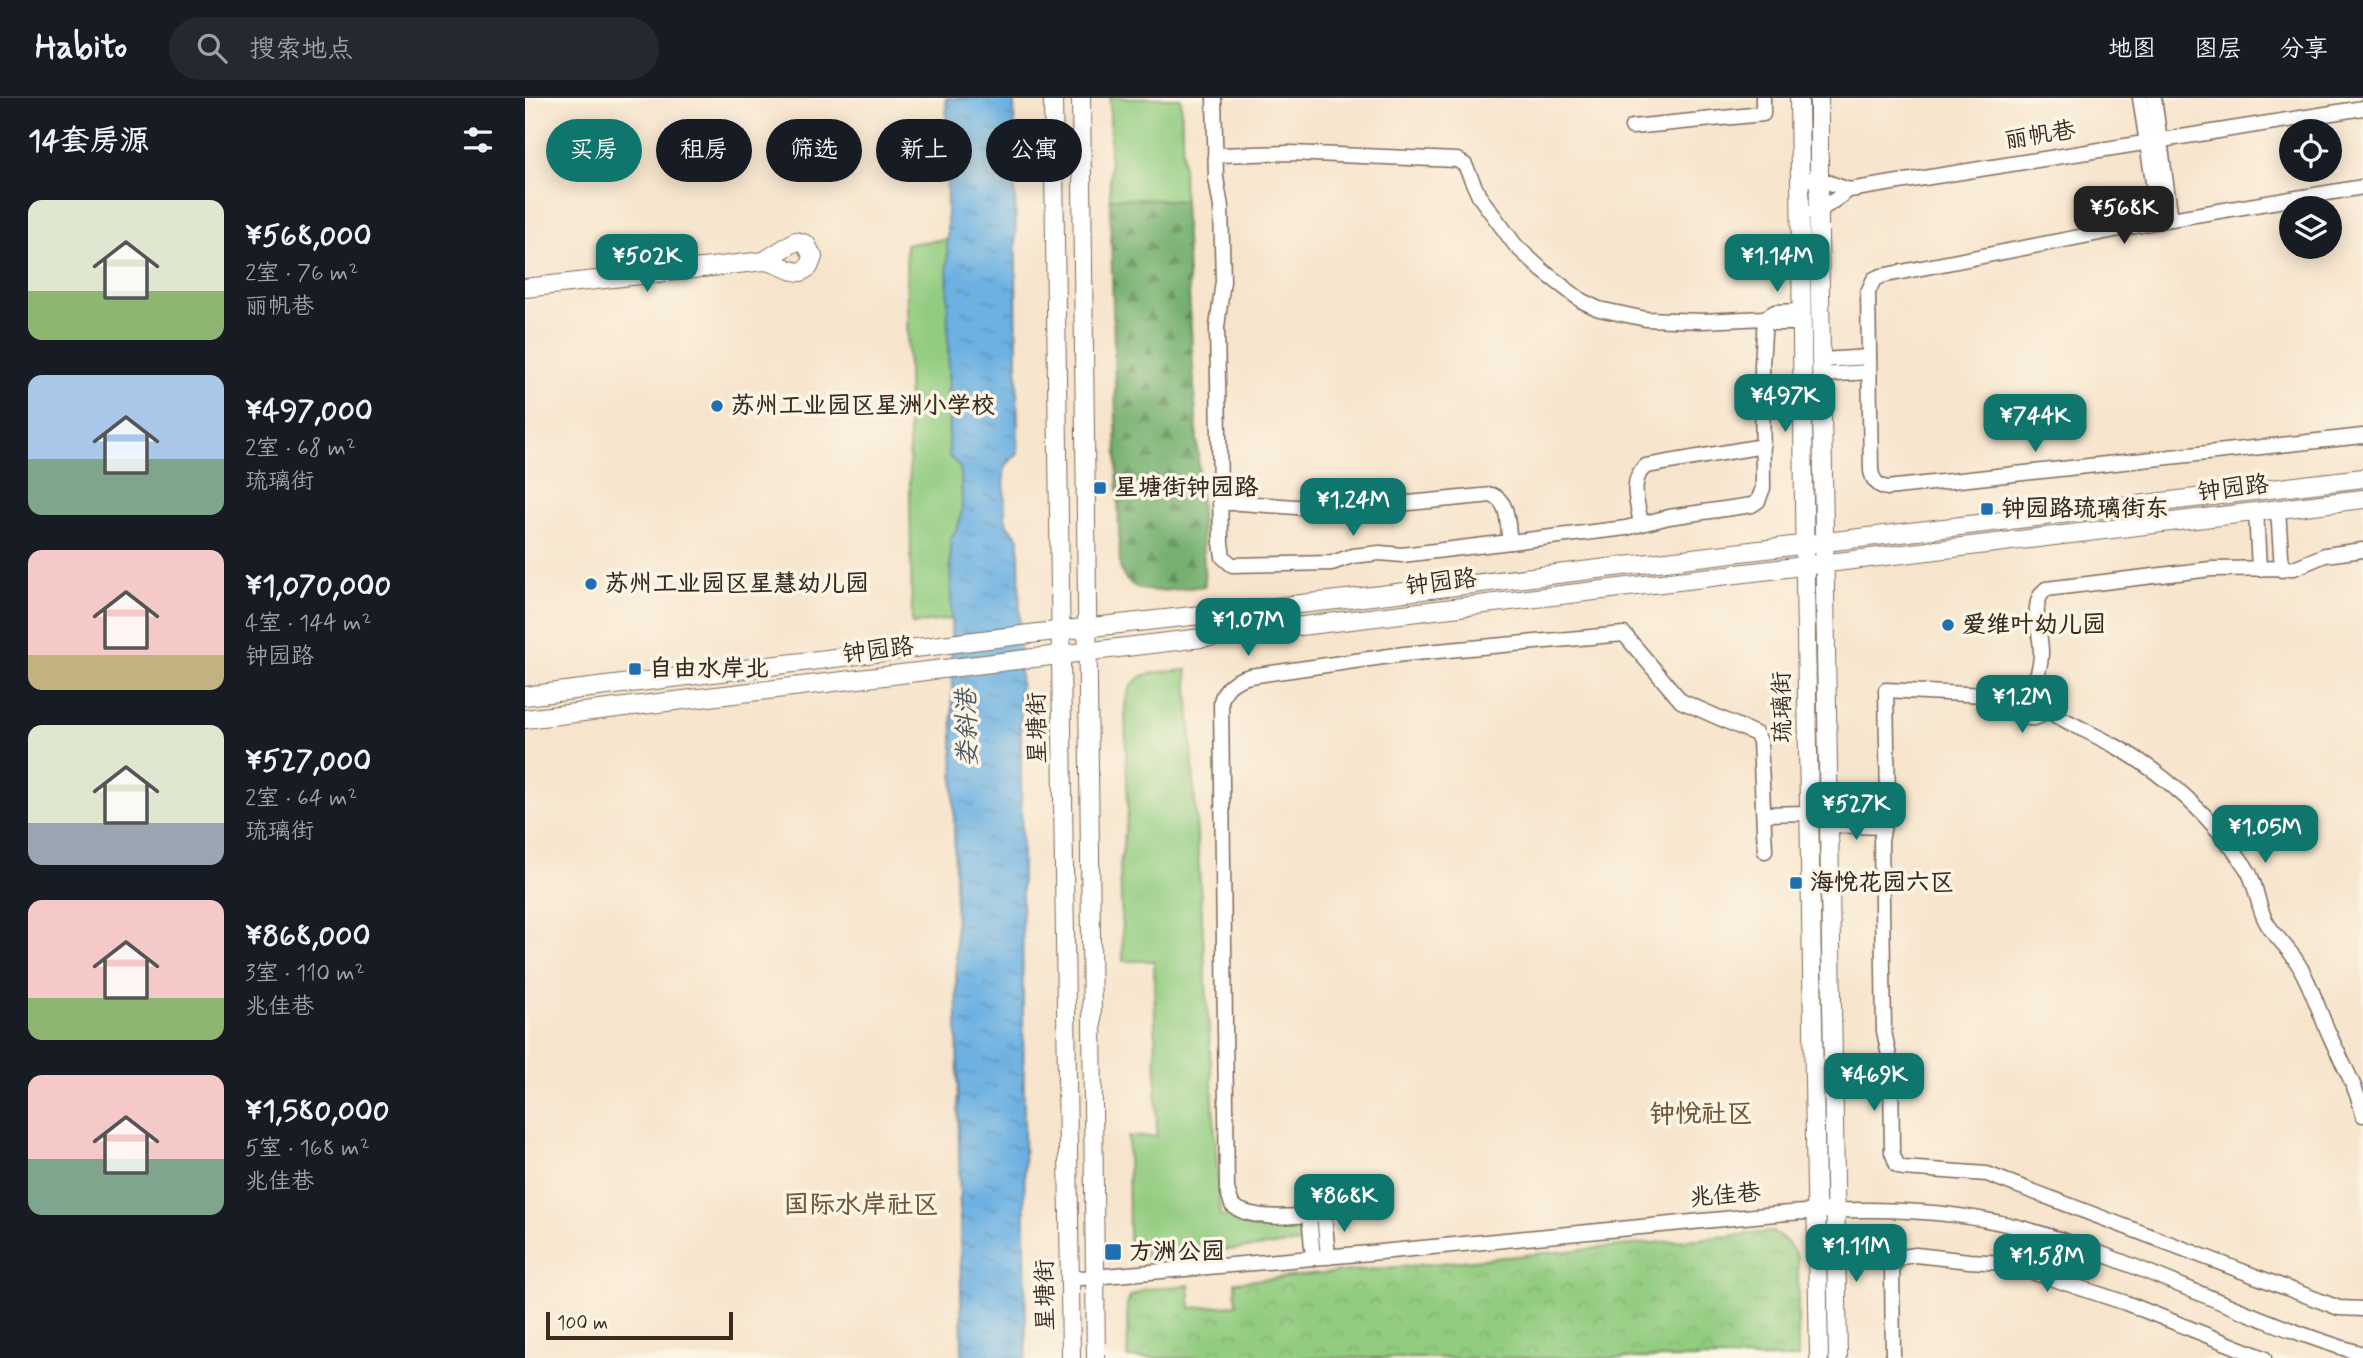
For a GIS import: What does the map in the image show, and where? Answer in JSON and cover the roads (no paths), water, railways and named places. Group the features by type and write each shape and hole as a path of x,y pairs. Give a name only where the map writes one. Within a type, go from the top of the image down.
{"main road":[{"name":"星塘街","path":"1053,98 1071,1358"},
{"name":"星塘街","path":"1081,98 1096,1358"},
{"name":"琉璃街","path":"1799,98 1819,1358"},
{"name":"琉璃街","path":"1819,98 1838,1358"},
{"path":"525,288 764,261"},
{"name":"钟园路","path":"525,696 1061,630 1355,598 2363,478"},
{"name":"钟园路","path":"525,719 1748,570 1825,564 2363,499"}],"street":[{"path":"1215,98 1216,178 1221,207 1223,281 1217,327 1221,551 1227,562 1238,566 1332,563 1352,556 1380,553 1402,555 1626,528 1669,517 1752,505 1758,501 1763,488 1762,364 1765,318"},
{"path":"1632,127 1763,114 1763,98"},
{"path":"2140,98 2153,141 2165,220"},
{"path":"2153,141 2154,98"},
{"name":"丽帆巷","path":"1800,214 1819,211 1849,190 2363,108"},
{"path":"1215,155 1290,153 1457,160 1465,165 1479,196 1515,246 1582,301 1599,309 1646,319 1702,321 1765,318 1775,312 1801,317"},
{"name":"丽帆巷","path":"1800,179 1819,179 1849,190"},
{"path":"2363,187 2165,220 1881,276 1874,279 1868,292 1871,471 1875,482 1887,488 2363,436"},
{"path":"1822,367 1869,365"},
{"path":"1641,524 1635,483 1637,475 1646,466 1763,446"},
{"path":"1220,503 1336,510 1492,495 1502,501 1505,507 1510,542"},
{"path":"2278,509 2282,570"},
{"path":"2256,511 2259,569"},
{"path":"2363,550 2325,555 2282,570 2211,569 2046,589 2038,598 2041,657 2036,682 2030,692 2005,696 1886,690 1885,820 1881,841 1884,1031 1891,1066 1892,1152 1897,1165 1903,1168 1987,1174 2339,1308 2363,1309"},
{"path":"1317,1214 1279,1216 1245,1212 1232,1205 1227,1189 1221,701 1230,685 1250,676 1404,654 1624,634 1681,701 1756,734 1762,749 1765,851"},
{"path":"2030,692 2046,710 2117,747 2159,775 2197,807 2246,866 2267,924 2307,979 2357,1093 2363,1115"},
{"path":"2005,696 2026,718 2037,716 2046,710"},
{"path":"1764,819 1809,818"},
{"path":"1830,818 1885,820"},
{"name":"兆佳巷","path":"1070,1279 1816,1211 1913,1212 2014,1226 2117,1261 2308,1336 2363,1354"},
{"path":"1317,1214 1328,1257"},
{"path":"1313,1258 1317,1214"},
{"path":"1893,1358 1892,1266 1902,1257 1916,1255 2005,1263 2030,1270 2126,1303 2264,1358"}],"water":[{"name":"娄斜港","path":"946,98 1014,98 1014,119 986,119 986,182 1015,182 1018,453 1005,466 1004,474 1007,525 1019,538 1026,1358 962,1358 950,538 959,524 962,499 959,466 949,456 947,182 972,182 972,119 946,119"}],"place":[{"name":"苏州工业园区星洲小学校","path":"717,406"},
{"name":"星塘街钟园路","path":"1100,488"},
{"name":"钟园路琉璃街东","path":"1987,509"},
{"name":"苏州工业园区星慧幼儿园","path":"591,584"},
{"name":"爱维叶幼儿园","path":"1948,625"},
{"name":"自由水岸北","path":"635,669"},
{"name":"海悦花园六区","path":"1796,883"},
{"name":"方洲公园","path":"1113,1252"}],"district":[{"name":"钟悦社区","path":"1701,1115"},
{"name":"国际水岸社区","path":"861,1206"}]}
